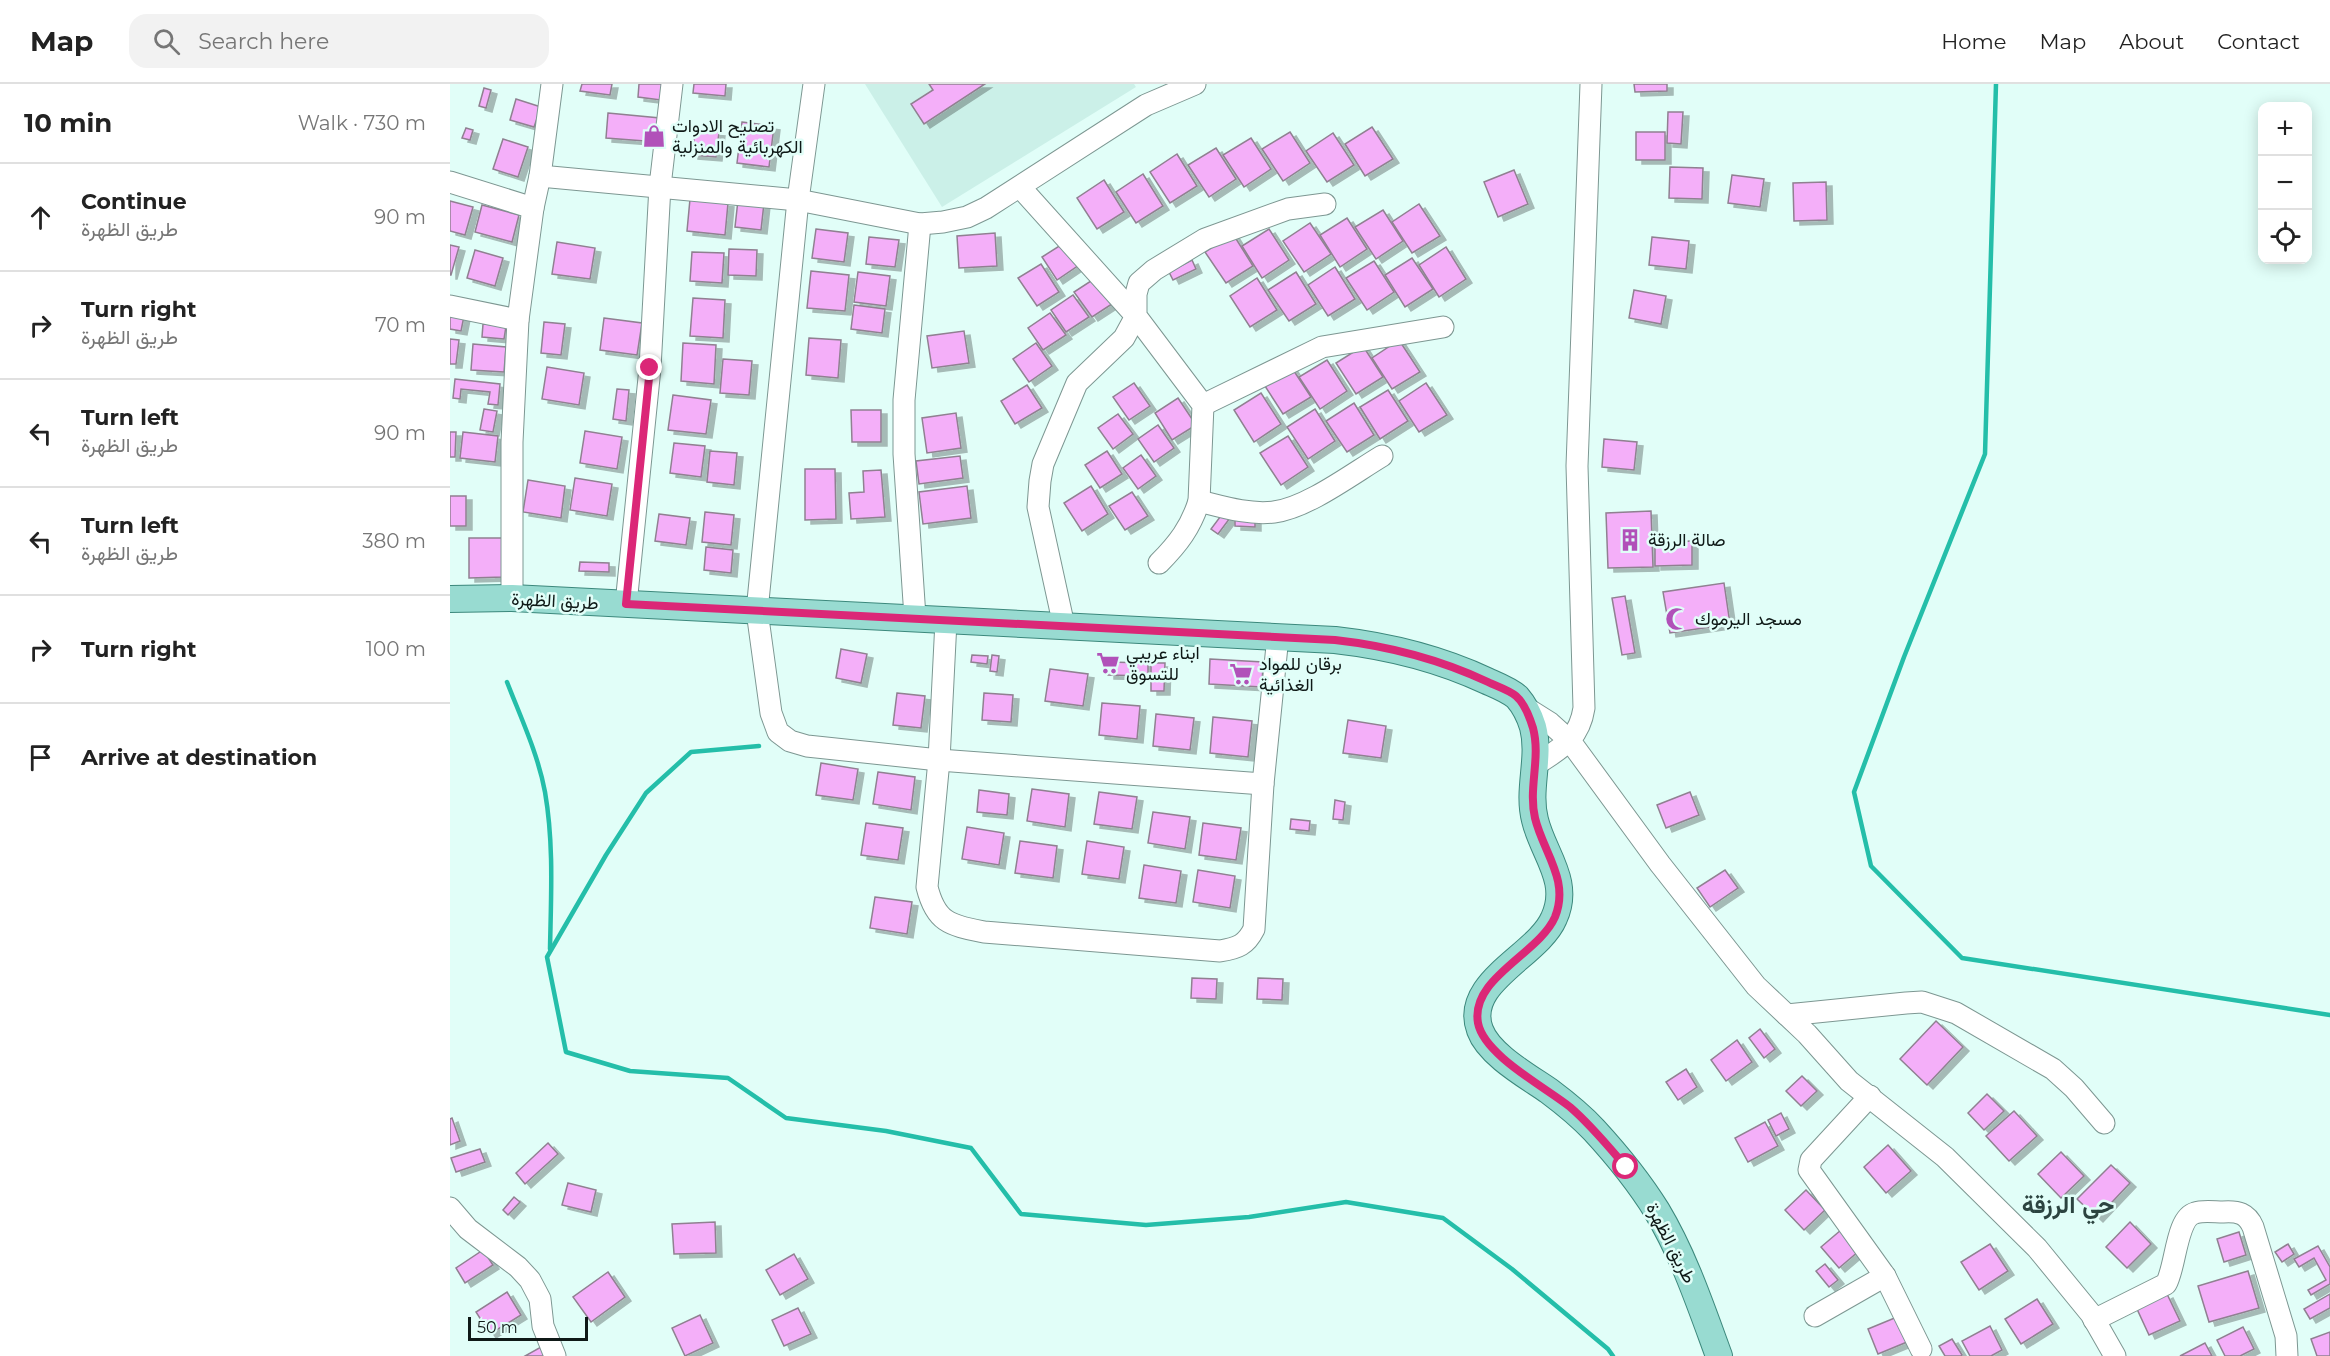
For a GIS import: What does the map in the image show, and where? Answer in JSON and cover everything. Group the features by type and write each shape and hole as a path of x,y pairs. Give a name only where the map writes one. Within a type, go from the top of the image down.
{"main road":[{"name":"طريق الظهرة","path":"450,599 512,598 915,617 946,621 1278,636 1364,643 1419,655 1462,670 1516,696 1533,728 1535,741 1532,782 1534,814 1540,837 1556,870 1559,882 1558,907 1550,927 1543,936 1493,982 1482,996 1477,1014 1480,1031 1489,1045 1526,1077 1571,1108 1632,1174 1658,1213 1691,1279 1719,1356"}],"street":[{"path":"512,598 512,442 518,320 532,208 540,176 552,84"},
{"path":"626,604 650,368 660,186 672,84"},
{"path":"814,84 798,200 757,611 771,713 778,732 790,741 807,746 939,760 1263,784"},
{"path":"540,176 798,200 920,224 943,222 967,217 986,208 1146,105 1195,84"},
{"path":"1534,766 1570,741 1582,720 1584,708 1577,466 1591,84"},
{"path":"450,182 532,208"},
{"path":"1020,188 1136,316 1203,405 1200,501 1195,516 1181,541 1159,563"},
{"path":"1064,626 1038,507 1043,464 1077,383 1124,338 1136,316 1136,294 1139,283 1154,270 1205,238 1288,209 1325,204"},
{"path":"915,617 904,454 904,400 920,224"},
{"path":"450,306 518,320"},
{"path":"1203,405 1322,347 1443,327"},
{"path":"1200,501 1240,511 1273,512 1291,508 1382,456"},
{"path":"946,621 939,760 927,887 932,905 940,918 956,926 984,932 1209,950 1236,948 1248,941 1254,929 1263,784 1278,636"},
{"path":"1523,706 1550,723 1570,741 1721,943 1756,986 1807,1034 1849,1081 1945,1156 2037,1248 2094,1320 2111,1355"},
{"path":"1787,1015 1906,1003 1922,1002 1937,1005 1956,1013 2053,1069 2074,1088 2104,1123"},
{"path":"1870,1096 1811,1160 1809,1170 1885,1276 1921,1349"},
{"path":"450,1208 468,1229 518,1267 530,1280 540,1299 543,1326 555,1356"},
{"path":"2094,1320 2166,1284 2170,1277 2181,1232 2189,1216 2196,1212 2237,1211 2246,1215 2253,1227 2286,1336 2287,1356"},
{"path":"1815,1316 1885,1276"}],"shaded area":[{"path":"865,84 1134,84 1136,87 942,207"}],"building":[{"path":"582,84 612,84 610,95 580,91"},
{"path":"639,84 663,84 661,100 638,97"},
{"path":"694,84 726,84 725,96 693,93"},
{"path":"929,84 985,84 924,124 911,104 933,90"},
{"path":"1634,84 1667,84 1667,91 1635,92"},
{"path":"484,88 491,90 486,108 479,106"},
{"path":"516,99 541,107 534,127 510,120"},
{"path":"1668,112 1683,112 1681,144 1667,143"},
{"path":"608,113 660,118 658,142 606,138"},
{"path":"742,122 774,126 769,167 737,163"},
{"path":"1372,127 1393,159 1365,176 1345,144"},
{"path":"466,128 473,130 470,140 462,138"},
{"path":"695,130 719,132 716,157 692,155"},
{"path":"1290,132 1310,163 1283,181 1262,149"},
{"path":"1636,132 1665,132 1665,160 1636,160"},
{"path":"1333,133 1354,165 1327,182 1306,151"},
{"path":"1251,138 1271,169 1244,187 1223,155"},
{"path":"503,139 528,147 518,177 493,169"},
{"path":"1216,148 1236,179 1209,197 1188,165"},
{"path":"1177,154 1197,186 1170,203 1150,172"},
{"path":"1670,167 1703,168 1702,199 1669,198"},
{"path":"1514,170 1528,204 1498,217 1484,182"},
{"path":"1143,174 1163,206 1136,223 1116,192"},
{"path":"1732,175 1764,179 1760,207 1728,203"},
{"path":"1104,180 1124,212 1097,229 1077,198"},
{"path":"1826,182 1827,220 1794,221 1793,183"},
{"path":"690,199 728,203 725,235 687,231"},
{"path":"738,200 764,203 761,230 735,227"},
{"path":"450,201 473,207 465,235 450,231"},
{"path":"1419,204 1440,236 1412,253 1392,222"},
{"path":"482,205 519,215 512,242 475,232"},
{"path":"1383,210 1403,241 1376,259 1355,227"},
{"path":"1347,218 1367,249 1340,267 1320,235"},
{"path":"1310,223 1331,254 1304,272 1283,241"},
{"path":"816,229 848,233 844,262 812,258"},
{"path":"1269,229 1289,260 1262,278 1242,246"},
{"path":"995,233 997,266 959,268 957,236"},
{"path":"1233,234 1253,266 1226,283 1205,252"},
{"path":"869,237 899,240 895,267 866,264"},
{"path":"1652,237 1689,241 1686,269 1649,265"},
{"path":"557,242 595,248 590,279 552,274"},
{"path":"1064,243 1079,265 1057,280 1042,257"},
{"path":"450,245 459,247 451,275 450,275"},
{"path":"1446,247 1466,279 1439,297 1419,265"},
{"path":"729,249 757,250 756,276 728,275"},
{"path":"475,250 503,258 495,286 467,278"},
{"path":"692,252 724,253 722,283 690,281"},
{"path":"1412,258 1433,289 1405,307 1385,275"},
{"path":"1192,260 1196,269 1173,280 1169,272"},
{"path":"1374,261 1394,292 1367,310 1346,278"},
{"path":"1041,264 1059,292 1037,306 1018,278"},
{"path":"1335,267 1355,299 1328,316 1308,285"},
{"path":"811,271 849,275 845,311 807,308"},
{"path":"858,272 890,276 886,306 854,302"},
{"path":"1296,272 1316,304 1289,321 1268,290"},
{"path":"1097,277 1115,302 1092,317 1074,292"},
{"path":"1257,278 1277,310 1250,327 1230,296"},
{"path":"1634,290 1666,296 1661,324 1629,318"},
{"path":"1073,295 1089,317 1066,332 1051,310"},
{"path":"693,298 725,300 723,338 690,336"},
{"path":"854,305 885,309 882,333 851,329"},
{"path":"450,313 464,316 461,331 450,329"},
{"path":"1050,313 1066,335 1043,350 1028,328"},
{"path":"604,318 642,323 637,355 600,350"},
{"path":"544,322 565,324 561,355 541,353"},
{"path":"483,324 506,326 504,339 482,337"},
{"path":"964,331 969,363 932,368 927,336"},
{"path":"809,338 841,340 838,378 806,375"},
{"path":"450,339 459,340 456,364 450,364"},
{"path":"1399,340 1420,372 1392,389 1372,358"},
{"path":"683,343 716,345 714,384 681,381"},
{"path":"1036,343 1052,366 1029,382 1013,359"},
{"path":"473,344 506,347 504,372 471,370"},
{"path":"1363,346 1383,377 1356,394 1336,363"},
{"path":"723,359 752,361 749,395 720,393"},
{"path":"1327,360 1347,391 1320,409 1299,377"},
{"path":"1290,365 1311,397 1283,414 1263,383"},
{"path":"547,367 584,373 579,405 542,399"},
{"path":"455,379 500,384 498,405 488,404 490,392 461,389 460,399 453,398"},
{"path":"1134,383 1150,406 1129,420 1113,397"},
{"path":"1426,383 1447,415 1419,432 1399,401"},
{"path":"1027,385 1042,408 1015,424 1001,401"},
{"path":"617,389 629,390 626,421 613,419"},
{"path":"1388,390 1408,421 1380,439 1360,407"},
{"path":"1261,393 1281,424 1254,442 1234,410"},
{"path":"673,395 711,400 706,434 668,430"},
{"path":"1178,398 1196,425 1172,440 1155,413"},
{"path":"1354,403 1374,435 1347,452 1326,421"},
{"path":"484,409 497,411 493,432 480,430"},
{"path":"1315,409 1335,441 1308,459 1287,427"},
{"path":"851,410 881,410 881,442 852,442"},
{"path":"956,413 961,448 927,453 922,418"},
{"path":"1118,414 1133,434 1113,449 1098,428"},
{"path":"1158,425 1174,448 1154,462 1138,439"},
{"path":"585,431 622,437 617,469 580,463"},
{"path":"450,432 456,432 455,457 450,457"},
{"path":"463,432 498,436 495,462 460,458"},
{"path":"1288,436 1308,467 1281,485 1260,453"},
{"path":"1604,439 1637,442 1634,470 1602,467"},
{"path":"674,443 705,446 701,477 670,473"},
{"path":"710,451 737,453 734,485 707,482"},
{"path":"1107,451 1122,474 1100,488 1085,465"},
{"path":"1141,455 1156,476 1138,489 1123,468"},
{"path":"960,456 963,478 919,484 916,461"},
{"path":"805,469 835,469 836,519 805,520"},
{"path":"881,470 885,517 851,519 849,493 864,492 863,471"},
{"path":"575,478 612,484 607,516 570,510"},
{"path":"528,480 565,486 561,518 523,512"},
{"path":"967,486 971,518 923,524 919,492"},
{"path":"1091,486 1108,514 1082,531 1064,503"},
{"path":"1132,492 1148,516 1125,530 1109,506"},
{"path":"450,496 466,496 466,526 450,526"},
{"name":"صالة الرزقة","path":"1651,511 1653,567 1608,568 1606,513"},
{"path":"705,512 734,515 731,545 702,542"},
{"path":"1223,513 1230,518 1218,534 1211,529"},
{"path":"659,514 690,518 686,545 655,541"},
{"path":"1235,517 1255,519 1255,527 1235,526"},
{"path":"469,538 504,538 504,577 469,578"},
{"path":"1692,541 1692,565 1655,566 1655,542"},
{"path":"706,547 733,550 731,573 704,570"},
{"path":"580,562 609,563 609,572 579,571"},
{"path":"1724,583 1730,624 1670,633 1663,592"},
{"path":"1625,596 1635,653 1622,655 1612,598"},
{"path":"841,649 867,654 861,683 836,678"},
{"path":"972,655 988,656 987,664 971,662"},
{"path":"992,655 999,656 997,672 990,671"},
{"path":"1210,659 1263,662 1262,687 1209,684"},
{"path":"1108,662 1148,663 1148,676 1108,675"},
{"path":"1151,663 1165,663 1164,691 1151,691"},
{"path":"1050,669 1088,674 1083,706 1045,701"},
{"path":"897,693 925,696 921,728 893,725"},
{"path":"984,693 1013,695 1011,722 982,720"},
{"path":"1102,703 1140,706 1137,739 1099,735"},
{"path":"1156,714 1194,718 1190,750 1153,746"},
{"path":"1213,717 1252,721 1248,757 1210,753"},
{"path":"1348,720 1386,726 1381,758 1343,753"},
{"path":"821,763 858,769 853,800 816,795"},
{"path":"878,772 915,777 911,810 873,804"},
{"path":"1032,789 1069,794 1065,827 1027,821"},
{"path":"979,790 1009,794 1007,815 977,812"},
{"path":"1099,792 1137,797 1132,829 1094,824"},
{"path":"1690,792 1699,815 1666,828 1657,805"},
{"path":"1335,800 1345,802 1343,820 1333,819"},
{"path":"1153,812 1190,817 1185,849 1148,843"},
{"path":"1291,819 1310,821 1309,831 1290,829"},
{"path":"866,823 903,828 898,860 861,855"},
{"path":"1203,823 1241,828 1236,860 1199,855"},
{"path":"967,827 1004,833 999,865 962,859"},
{"path":"1020,841 1057,846 1053,878 1015,873"},
{"path":"1087,841 1124,847 1119,879 1082,874"},
{"path":"1144,865 1181,871 1176,903 1139,898"},
{"path":"1198,870 1235,876 1230,908 1193,902"},
{"path":"1725,870 1738,888 1710,907 1697,888"},
{"path":"875,897 912,902 907,934 870,928"},
{"path":"1192,978 1217,979 1216,999 1191,998"},
{"path":"1258,978 1283,979 1282,1000 1257,999"},
{"path":"1936,1021 1963,1047 1927,1085 1900,1059"},
{"path":"1760,1029 1775,1049 1764,1058 1749,1038"},
{"path":"1737,1040 1752,1062 1726,1081 1711,1060"},
{"path":"1686,1069 1697,1087 1678,1100 1666,1082"},
{"path":"1802,1076 1817,1091 1801,1106 1786,1091"},
{"path":"1987,1094 2004,1111 1984,1130 1968,1113"},
{"path":"2014,1111 2037,1136 2009,1161 1986,1136"},
{"path":"1781,1113 1789,1129 1776,1136 1768,1120"},
{"path":"452,1118 460,1141 450,1145 450,1119"},
{"path":"1765,1122 1778,1146 1748,1162 1735,1138"},
{"path":"548,1143 558,1154 525,1184 516,1173"},
{"path":"1888,1145 1911,1171 1886,1193 1864,1167"},
{"path":"480,1149 485,1162 456,1172 451,1158"},
{"path":"2061,1152 2084,1176 2061,1198 2038,1174"},
{"path":"2111,1165 2130,1183 2097,1218 2077,1199"},
{"path":"568,1183 596,1190 591,1212 562,1205"},
{"path":"1806,1190 1825,1210 1804,1230 1785,1210"},
{"path":"514,1197 520,1202 508,1215 503,1210"},
{"path":"715,1222 716,1253 674,1254 672,1224"},
{"path":"2130,1222 2151,1244 2127,1268 2106,1247"},
{"path":"1841,1230 1859,1251 1839,1268 1821,1247"},
{"path":"2239,1232 2246,1255 2224,1262 2217,1239"},
{"path":"1990,1244 2008,1271 1979,1290 1961,1262"},
{"path":"2288,1244 2294,1254 2282,1262 2275,1252"},
{"path":"2318,1246 2330,1267 2330,1284 2311,1295 2308,1290 2326,1280 2314,1258 2299,1267 2294,1259"},
{"path":"483,1250 493,1265 465,1283 456,1268"},
{"path":"794,1254 808,1279 780,1295 766,1270"},
{"path":"1825,1264 1838,1280 1829,1287 1816,1271"},
{"path":"2248,1271 2259,1308 2209,1322 2198,1286"},
{"path":"608,1272 625,1297 591,1322 573,1297"},
{"path":"507,1292 521,1315 490,1334 476,1312"},
{"path":"2167,1294 2180,1321 2149,1335 2137,1309"},
{"path":"2330,1294 2330,1308 2310,1319 2304,1309"},
{"path":"2037,1299 2053,1324 2021,1344 2005,1319"},
{"path":"798,1308 811,1334 784,1346 772,1320"},
{"path":"700,1315 713,1343 685,1356 672,1328"},
{"path":"1897,1317 1907,1342 1878,1354 1868,1329"},
{"path":"1990,1326 2002,1350 1991,1356 1970,1356 1962,1341"},
{"path":"2243,1327 2254,1349 2240,1356 2225,1356 2217,1340"},
{"path":"2330,1332 2330,1356 2317,1356 2311,1339"},
{"path":"1952,1339 1961,1356 1945,1356 1939,1346"},
{"path":"2205,1343 2212,1356 2180,1356"},
{"path":"541,1347 546,1356 525,1356"}],"waterway":[{"path":"1996,84 1985,454 1904,657 1854,792 1871,866 1962,958 2330,1015"},
{"path":"507,682 534,750 545,792 551,851 550,949"},
{"path":"759,746 691,752 646,793 606,855 547,957 566,1052 630,1071 728,1078 786,1118 886,1131 971,1148 1021,1214 1146,1225 1249,1217 1346,1202 1443,1218 1512,1269 1608,1349 1613,1356"}],"place":[{"name":"تصليح الادوات الكهربائية والمنزلية","path":"654,136"},
{"name":"صالة الرزقة","path":"1630,540"},
{"name":"مسجد اليرموك","path":"1677,619"},
{"name":"ابناء عريبي للتسوق","path":"1108,663"},
{"name":"برقان للمواد الغذائية","path":"1241,674"}],"district":[{"name":"حي الرزقة","path":"2068,1204"}],"route":[{"path":"650,368 626,604 1335,640 1392,648 1419,655 1470,673 1516,696 1533,728 1536,753 1532,782 1534,814 1543,845 1556,870 1560,895 1555,918 1550,927 1487,988 1482,996 1477,1014 1480,1031 1489,1045 1526,1077 1571,1108 1609,1146 1626,1167"}]}
